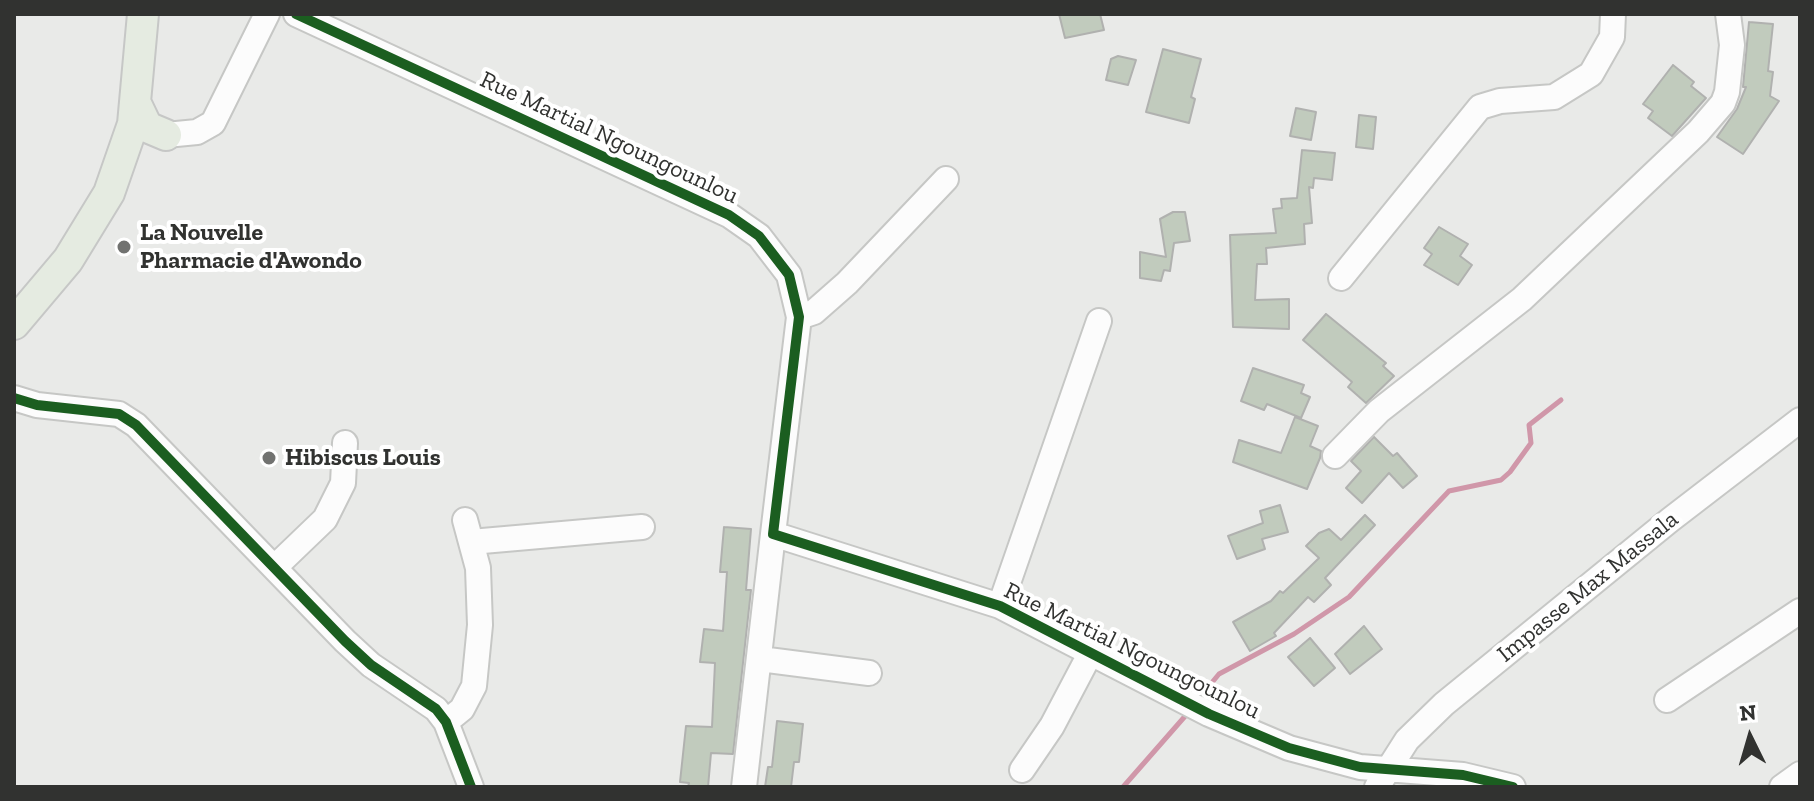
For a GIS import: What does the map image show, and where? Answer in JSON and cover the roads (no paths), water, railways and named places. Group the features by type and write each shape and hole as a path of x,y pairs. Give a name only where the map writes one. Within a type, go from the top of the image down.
{"main road":[{"path":"14,324 90,229 126,151 136,104 143,14"},
{"path":"136,104 147,127 166,135"},
{"path":"126,151 142,140 166,135"}],"street":[{"path":"166,135 197,132 213,123 267,14"},
{"name":"Rue Martial Ngoungounlou","path":"296,14 729,215 759,236 789,275 799,317 773,534 1000,606 1248,732 1324,759 1360,767 1384,777 1463,775 1513,787"},
{"path":"1341,278 1480,107 1500,101 1554,97 1591,74 1612,37 1613,14"},
{"path":"1335,456 1379,411 1522,299 1698,132 1723,103 1727,92 1732,57 1731,15"},
{"path":"799,317 814,312 847,283 946,179"},
{"path":"1000,606 1099,321"},
{"path":"14,398 37,405 119,414 136,425 371,665 427,700 446,722 471,787"},
{"name":"Impasse Max Massala","path":"1384,777 1407,740 1444,704 1670,520 1800,420"},
{"path":"275,567 325,519 343,483 345,443"},
{"path":"446,722 462,709 474,686 481,593 468,531 642,527"},
{"path":"744,787 773,534"},
{"path":"1667,700 1800,611"},
{"path":"1022,770 1052,726 1091,652"},
{"path":"760,659 869,673"},
{"path":"1782,787 1800,774"}],"waterway":[{"path":"1200,697 1219,674 1294,634 1349,597 1449,491 1501,480 1531,443 1529,425 1561,400"},
{"path":"1123,787 1187,714"}],"place":[{"name":"La Nouvelle Pharmacie d'Awondo","path":"124,247"},
{"name":"Hibiscus Louis","path":"269,458"}]}
